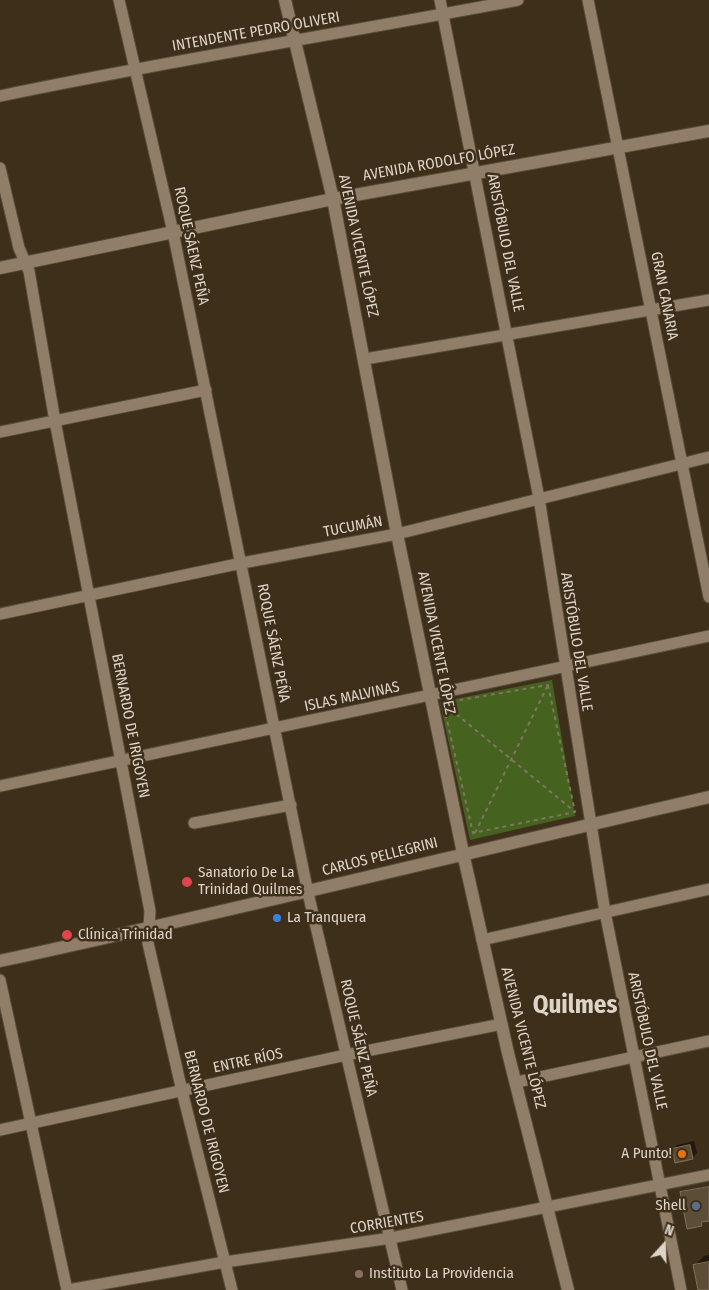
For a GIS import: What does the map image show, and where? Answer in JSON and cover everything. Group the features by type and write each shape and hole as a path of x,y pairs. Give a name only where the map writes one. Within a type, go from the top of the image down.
{"main road":[{"name":"AVENIDA VICENTE LÓPEZ","path":"285,0 333,199 430,696 482,940 568,1290"},
{"name":"AVENIDA RODOLFO LÓPEZ","path":"0,268 333,199 709,130"},
{"name":"CARLOS PELLEGRINI","path":"0,961 308,892 463,853 709,796"}],"street":[{"name":"ROQUE SÁENZ PEÑA","path":"119,0 174,232 308,892 402,1290"},
{"name":"ARISTÓBULO DEL VALLE","path":"440,0 508,334 539,498 605,912 681,1290"},
{"name":"INTENDENTE PEDRO OLIVERI","path":"0,96 136,68 295,42 518,0"},
{"name":"GRAN CANARIA","path":"588,0 709,598"},
{"name":"BERNARDO DE IRIGOYEN","path":"0,168 19,248 26,262 90,596 150,911 148,943 182,1091 232,1290"},
{"path":"365,359 709,300"},
{"path":"0,432 206,390"},
{"name":"TUCUMÁN","path":"0,614 242,563 398,534 709,457"},
{"name":"ISLAS MALVINAS","path":"0,786 121,762 709,636"},
{"path":"194,823 290,805"},
{"path":"482,940 709,889"},
{"path":"0,980 67,1290"},
{"name":"ENTRE RÍOS","path":"0,1130 346,1055 502,1024"},
{"path":"517,1082 709,1041"},
{"name":"CORRIENTES","path":"67,1290 225,1262 391,1238 709,1175"}],"path":[{"path":"442,703 548,685"},
{"path":"475,833 548,685"},
{"path":"548,685 575,812"},
{"path":"442,703 575,812"},
{"path":"442,703 473,833 475,833"},
{"path":"475,833 575,812"}],"green space":[{"path":"552,680 575,816 470,840 440,702"}],"building":[{"name":"A Punto!","path":"690,1145 693,1159 675,1163 672,1149"},
{"name":"Shell","path":"709,1187 709,1221 701,1222 702,1226 687,1229 680,1192"},
{"path":"709,1262 709,1290 698,1290 693,1265"}],"place":[{"name":"Sanatorio De La Trinidad Quilmes","path":"187,882"},
{"name":"La Tranquera","path":"277,918"},
{"name":"Clínica Trinidad","path":"67,935"},
{"name":"A Punto!","path":"682,1154"},
{"name":"Shell","path":"696,1206"},
{"name":"Instituto La Providencia","path":"359,1274"}],"district":[{"name":"Quilmes","path":"575,1006"}]}
